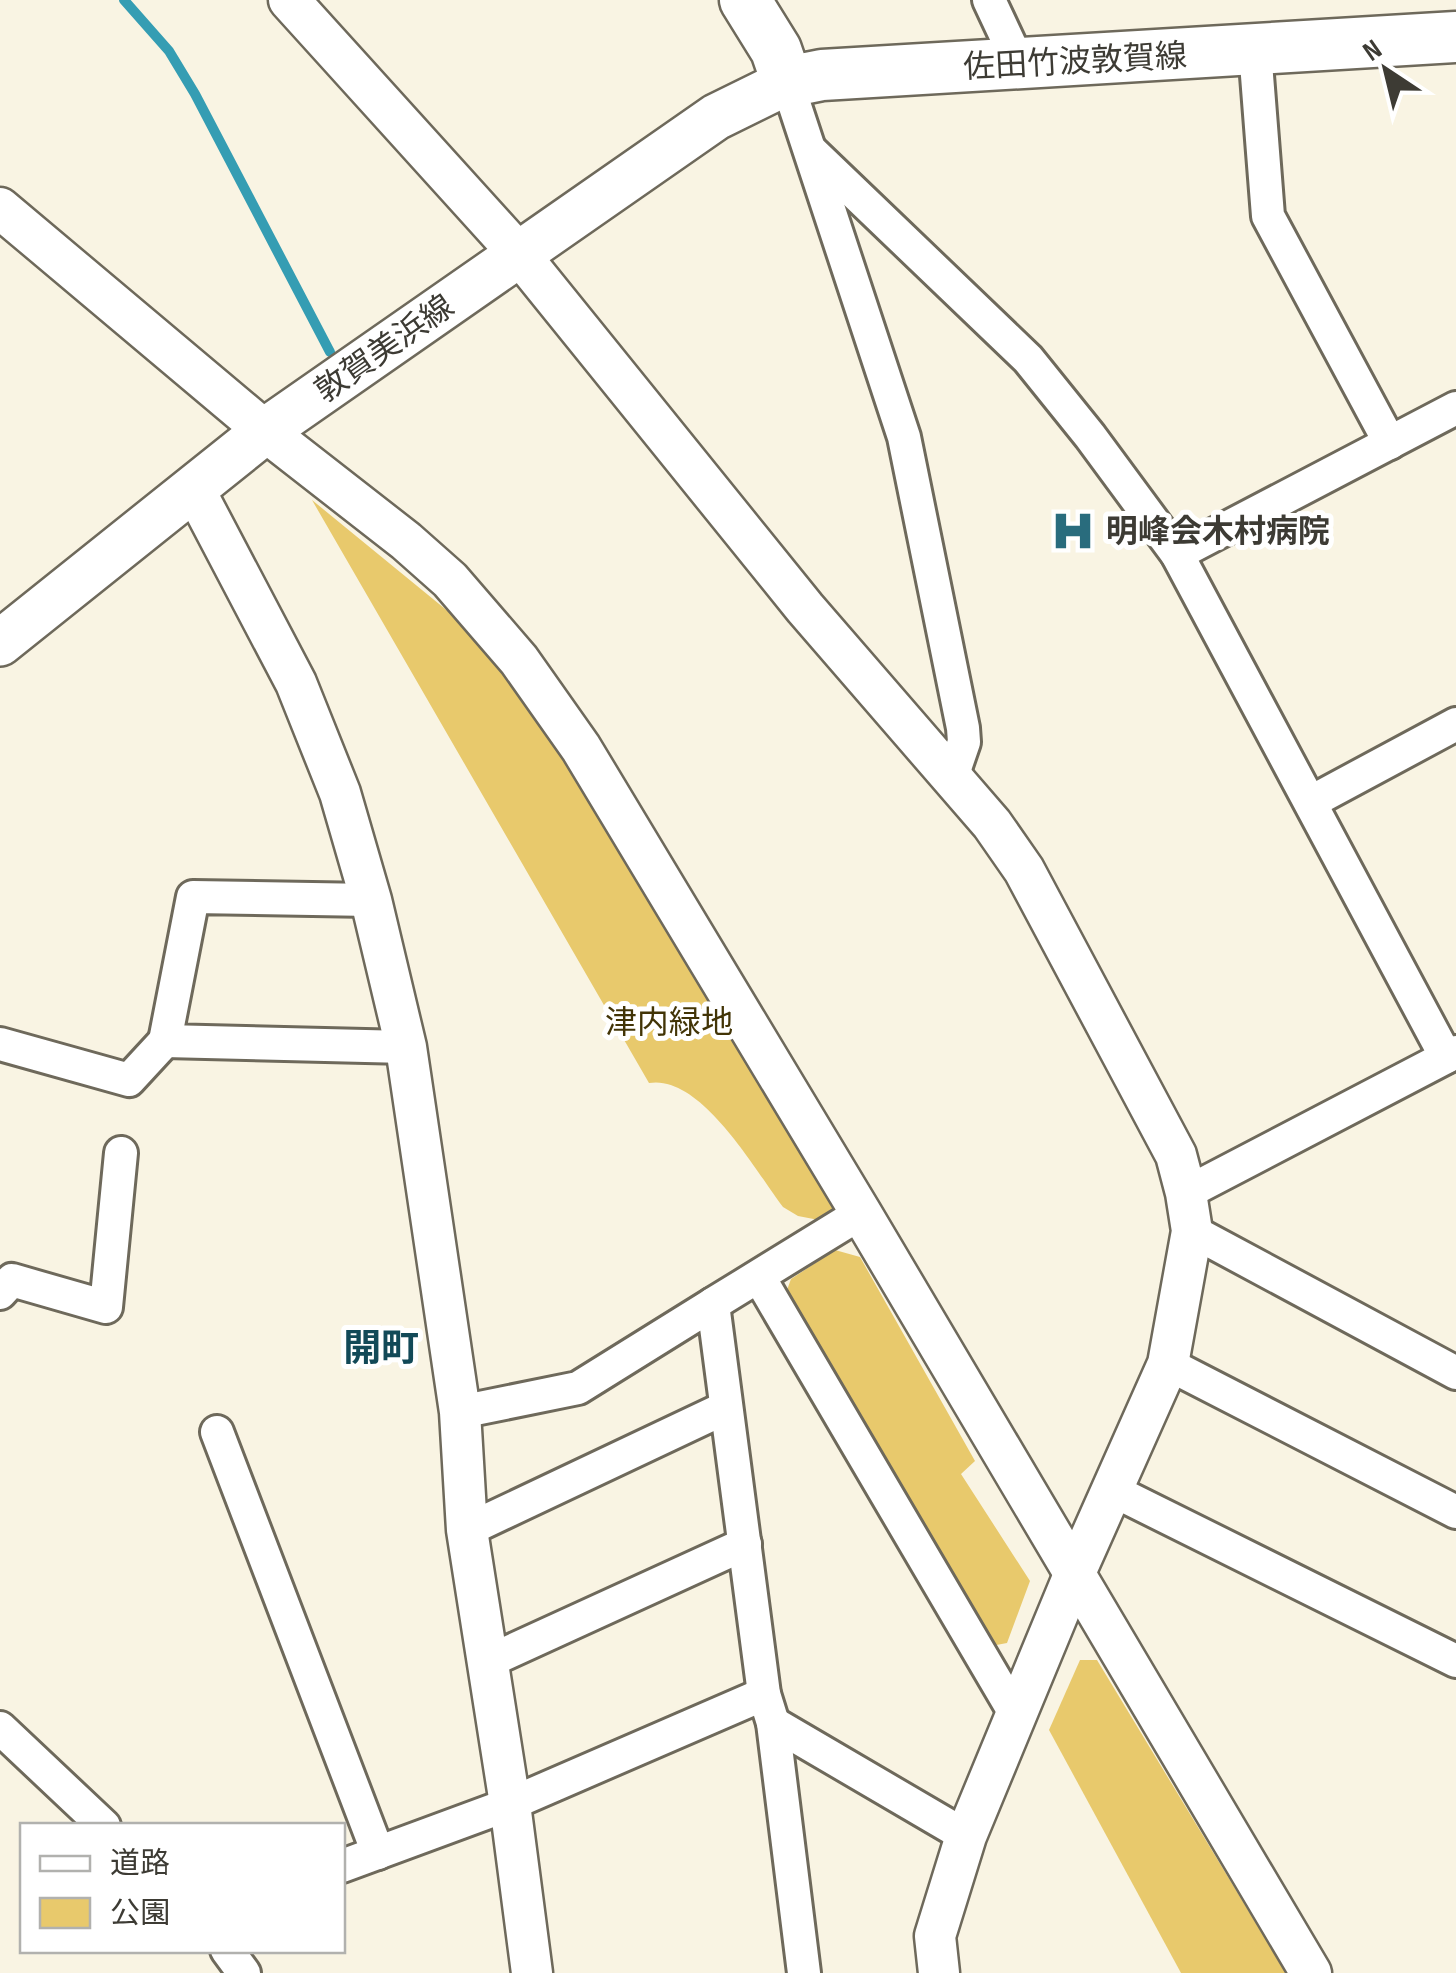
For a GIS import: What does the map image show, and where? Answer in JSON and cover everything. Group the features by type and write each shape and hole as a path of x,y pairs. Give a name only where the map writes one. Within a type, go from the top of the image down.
{"main road":[{"path":"744,0 776,50 787,82"},
{"name":"佐田竹波敦賀線","path":"787,82 822,76 1456,37"},
{"name":"敦賀美浜線","path":"0,643 265,431 716,117 787,82"}],"street":[{"path":"289,0 519,254 792,593 992,824 1024,870 1176,1155 1189,1212 1168,1364 1074,1575 966,1836 935,1936 938,1973"},
{"path":"989,0 1019,64"},
{"path":"1255,50 1268,216 1390,443"},
{"path":"787,82 904,436 964,728 964,742 952,778"},
{"path":"810,150 1028,359 1177,554 1451,1055 1189,1212"},
{"path":"0,208 265,431 450,580 519,660 580,748 861,1212 1312,1973"},
{"path":"1177,554 1456,408"},
{"path":"193,488 296,683 340,793 371,900 406,1047 460,1412 467,1530 532,1973"},
{"path":"1311,802 1456,724"},
{"path":"0,1044 129,1080 165,1041 193,896 371,900"},
{"path":"165,1041 406,1047"},
{"path":"0,1292 12,1280 106,1307 121,1154"},
{"path":"460,1412 578,1388 861,1212"},
{"path":"1189,1212 1456,1373"},
{"path":"760,1277 1016,1716"},
{"path":"713,1304 724,1408 804,1973"},
{"path":"1168,1364 1456,1512"},
{"path":"467,1530 724,1408"},
{"path":"217,1432 378,1852"},
{"path":"1112,1490 1456,1660"},
{"path":"487,1662 745,1544"},
{"path":"769,1709 966,1836"},
{"path":"345,1865 769,1709"},
{"path":"0,1728 101,1823"}],"green space":[{"name":"津内緑地","path":"312,500 455,617 499,668 556,749 836,1201 838,1211 824,1221 798,1216 783,1207 742,1149 707,1109 669,1084 649,1083"},
{"path":"835,1250 860,1257 975,1461 961,1474 1030,1581 1007,1643 991,1646 783,1301 791,1279"},
{"path":"1080,1660 1097,1660 1286,1973 1181,1973 1049,1730"}],"waterway":[{"path":"124,0 169,51 195,94 330,352"}],"place":[{"name":"明峰会木村病院","path":"1073,531"}],"district":[{"name":"開町","path":"381,1348"}]}
